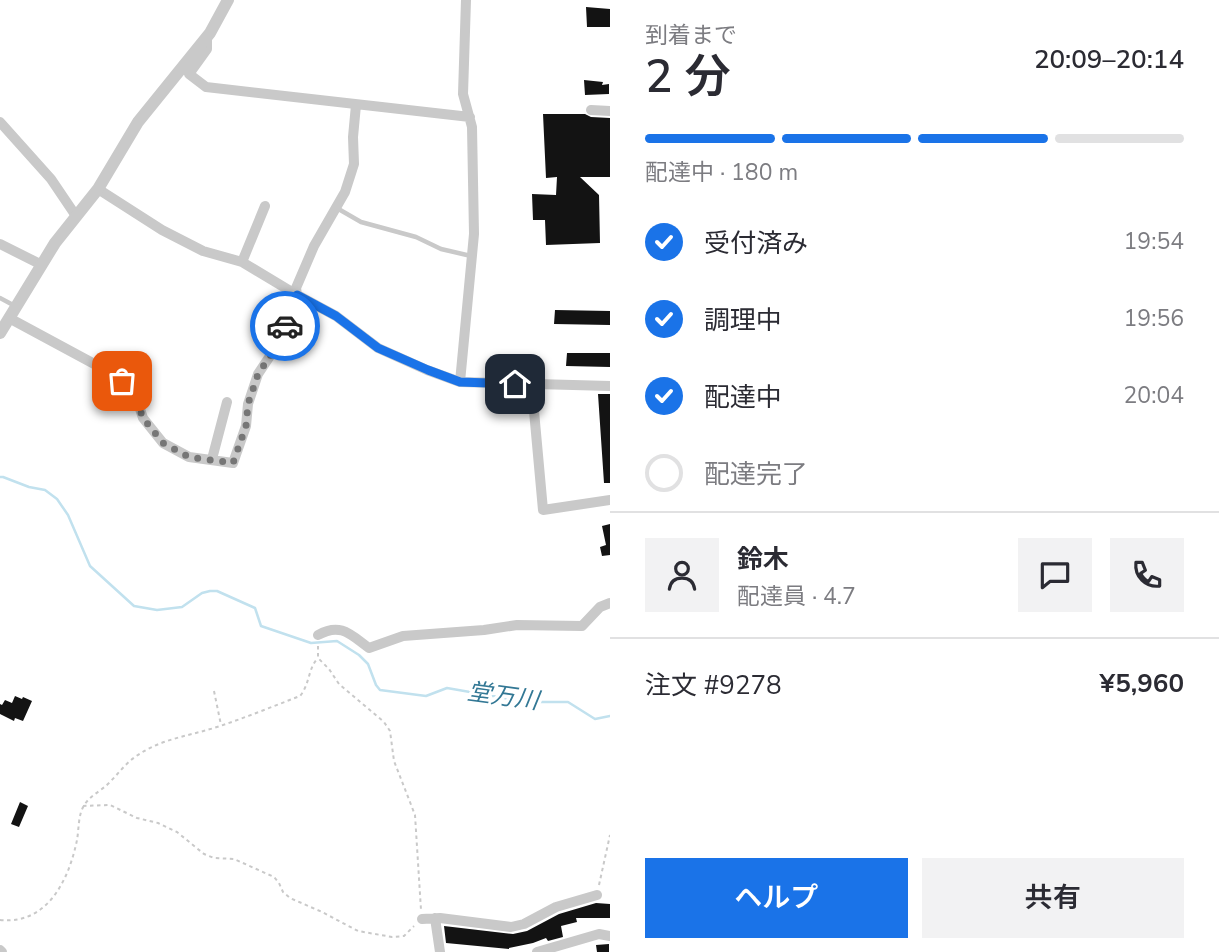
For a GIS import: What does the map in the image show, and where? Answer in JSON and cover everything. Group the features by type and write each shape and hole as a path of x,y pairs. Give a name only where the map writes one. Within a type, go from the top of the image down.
{"street":[{"path":"0,333 40,264 98,189 138,122 208,35 228,0"},
{"path":"460,382 474,234 472,127 463,94 466,0"},
{"path":"208,35 207,49 189,74 206,87 470,117"},
{"path":"9,318 122,381 135,397 143,418 163,443 189,457 233,463 246,426 248,404 258,374 282,332 297,295 296,288 314,246 345,192 354,164 356,105"},
{"path":"591,110 610,111"},
{"path":"0,122 51,180 76,216"},
{"path":"98,189 162,230 203,251 242,262 336,316 378,348 428,370 460,382 610,386"},
{"path":"242,262 265,206"},
{"path":"0,244 40,264"},
{"path":"535,384 534,411 543,510 610,500"},
{"path":"212,459 227,402"},
{"path":"318,635 326,630 342,629 369,648 403,636 517,625 582,626 600,607 610,603"},
{"path":"422,919 435,918 511,927 524,924 556,907 597,895"},
{"path":"435,918 442,952"},
{"path":"541,951 599,934 610,936"}],"lane":[{"path":"335,207 361,222 416,237 441,249 472,257"},
{"path":"0,298 16,306"}],"path":[{"path":"83,806 110,805 137,818 158,823 177,832 204,854 214,858 234,859 274,877 290,898 358,931 393,937 404,936 422,919 415,815 394,761 390,731 384,722 339,684 318,658 317,648"},
{"path":"0,920 23,919 36,913 58,892 74,854 83,806 135,756 167,740 221,726 300,696 318,658"},
{"path":"214,691 221,726"},
{"path":"597,895 610,835"}],"building":[{"path":"586,7 610,9 610,27 587,27"},
{"path":"584,80 609,84 609,94 585,95"},
{"path":"543,114 585,114 610,118 610,177 580,177 599,195 600,243 546,245 545,220 533,220 532,194 556,195 557,177 546,178"},
{"path":"555,310 610,311 610,325 554,324"},
{"path":"567,353 610,353 610,367 566,366"},
{"path":"598,394 610,394 610,483 604,483"},
{"path":"610,524 610,555 602,556 600,547 606,545 602,526"},
{"path":"15,696 32,701 23,721 15,718 14,721 0,714 0,704 5,700 12,703"},
{"path":"20,802 28,806 19,827 11,824"},
{"path":"596,903 610,904 610,918 576,918 577,922 561,926 563,937 548,941 546,938 509,949 446,943 444,926 513,934 527,931 559,914"},
{"path":"609,944 609,952 597,952 596,945"}],"waterway":[{"name":"堂万川","path":"0,477 45,490 57,499 68,515 90,566 134,606 157,610 182,607 202,593 217,591 255,608 261,626 311,643 337,641 368,664 380,690 426,696 447,688 527,702 568,702 595,719 610,716"}],"way so far":[{"path":"122,381 135,397 143,418 163,443 189,457 233,463 246,426 248,404 258,374 285,326"}],"route":[{"path":"285,326 297,295 336,316 378,348 428,370 460,382 515,384"}]}
